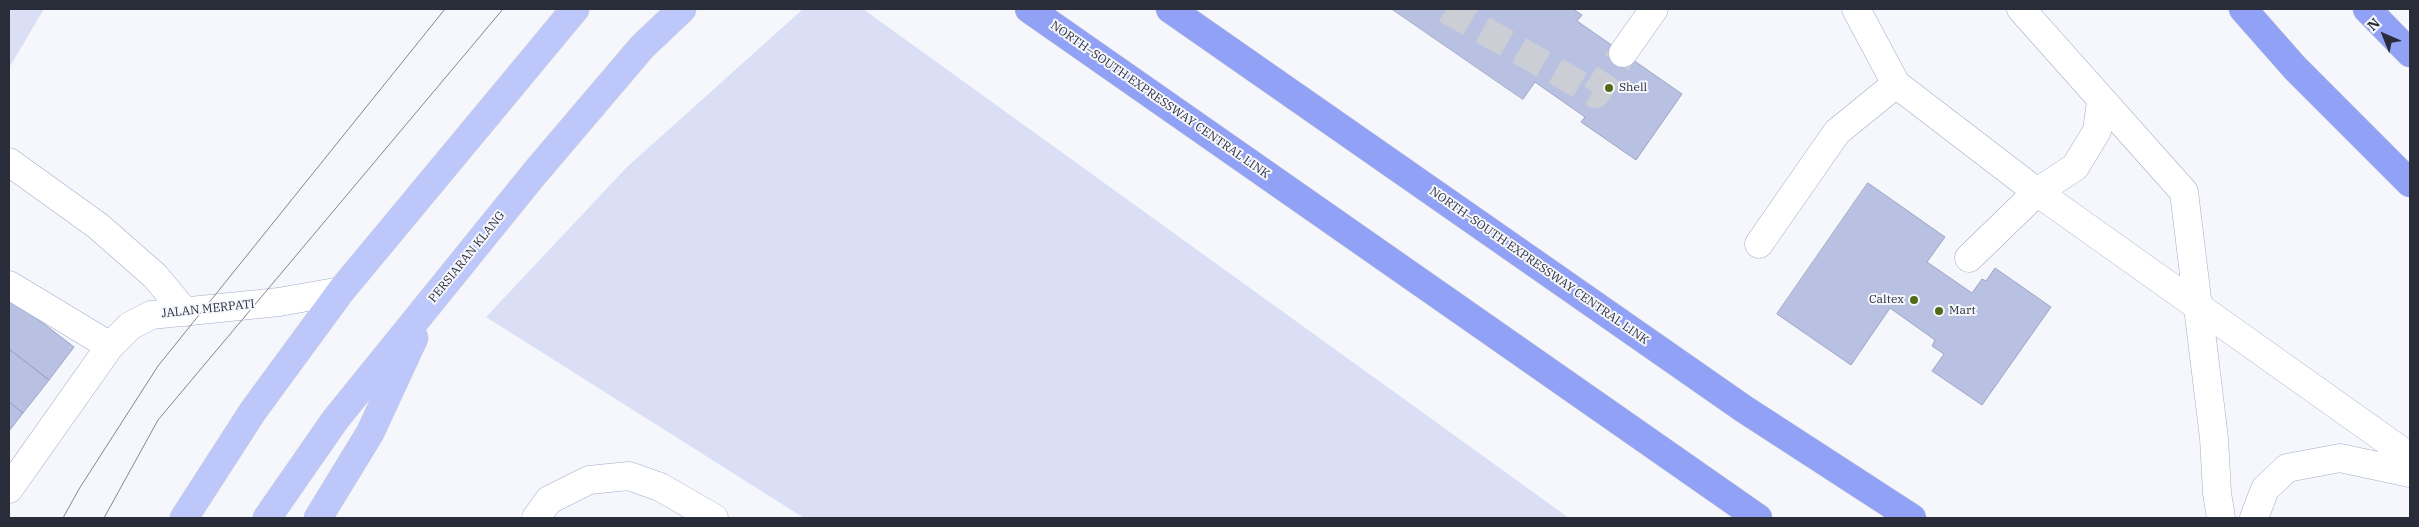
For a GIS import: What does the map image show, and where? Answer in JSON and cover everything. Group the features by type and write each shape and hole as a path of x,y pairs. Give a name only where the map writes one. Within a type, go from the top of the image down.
{"highway":[{"name":"NORTH–SOUTH EXPRESSWAY CENTRAL LINK","path":"1029,9 1758,518"},
{"name":"NORTH–SOUTH EXPRESSWAY CENTRAL LINK","path":"1170,9 1744,409 1912,518"},
{"path":"2243,9 2295,68 2410,183"},
{"path":"2367,9 2410,53"}],"main road":[{"path":"184,518 253,412 341,290 575,9"},
{"name":"PERSIARAN KLANG","path":"267,518 335,420 534,174 636,55 682,9"},
{"path":"318,518 370,433 433,298"}],"street":[{"path":"1624,53 1654,9"},
{"path":"1856,9 1896,84 2037,192 2410,457"},
{"path":"2022,9 2101,101 2184,192 2214,438 2217,493 2221,518"},
{"path":"1760,244 1837,132 1896,84"},
{"path":"1968,258 2037,192 2074,167 2097,131 2101,101"},
{"path":"9,162 98,226 155,276 185,312"},
{"path":"9,285 110,346"},
{"name":"JALAN MERPATI","path":"9,490 110,346 130,326 151,315 279,302 341,290"},
{"path":"2254,518 2265,489 2287,468 2340,458 2410,473"},
{"path":"536,518 549,500 589,480 629,476 660,487 714,518"}],"shaded area":[{"path":"9,9 44,9 9,68"},
{"path":"803,9 863,9 1569,518 804,518 486,317 627,167"}],"building":[{"name":"Shell","path":"1392,9 1573,9 1582,15 1577,21 1682,94 1636,160 1581,122 1585,117 1535,82 1523,99"},
{"name":"Caltex","path":"1868,183 1945,237 1927,262 1972,293 1982,279 1986,281 1995,268 2051,307 1982,405 1932,371 1944,354 1932,346 1935,340 1890,308 1851,365 1777,314"},
{"path":"9,297 74,347 49,380 9,349"},
{"path":"9,349 49,380 23,413 9,402"},
{"path":"9,402 23,413 9,431"}],"tunnel":[{"path":"1446,9 1596,94 1623,53"}],"tram line":[{"path":"63,518 79,489 158,366 445,9"},
{"path":"104,518 158,420 503,9"}],"place":[{"name":"Shell","path":"1609,88"},
{"name":"Caltex","path":"1914,300"},
{"name":"Mart","path":"1939,311"}]}
